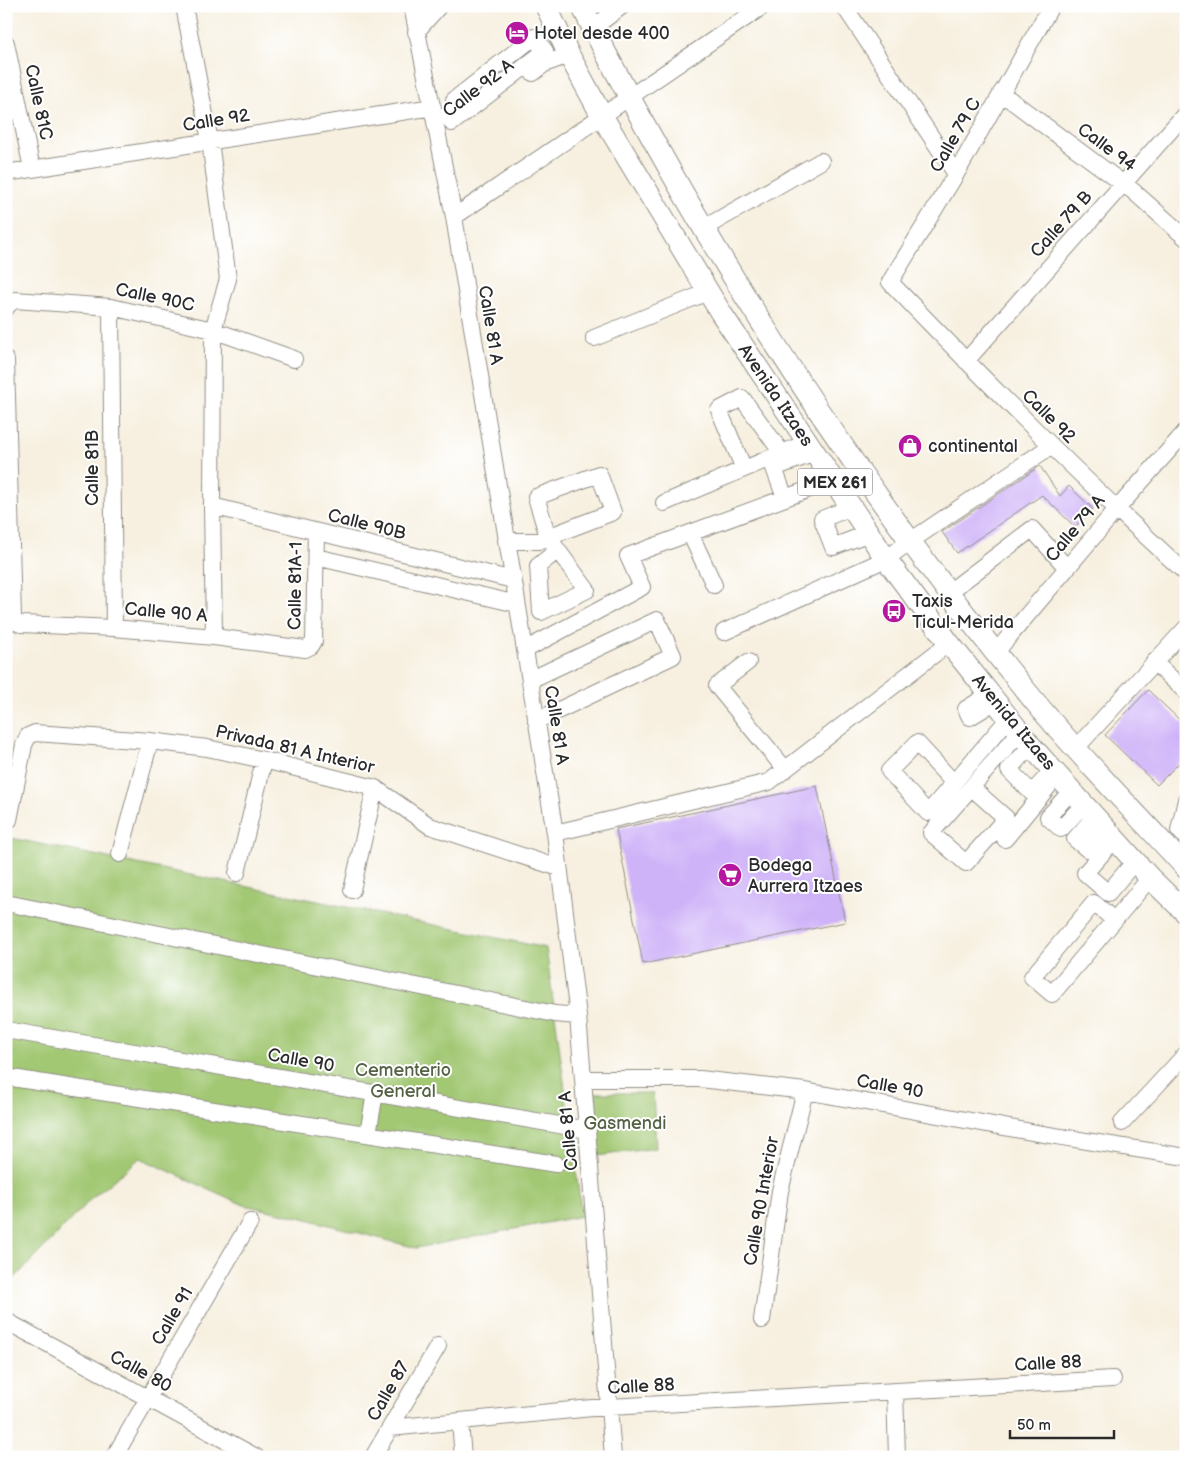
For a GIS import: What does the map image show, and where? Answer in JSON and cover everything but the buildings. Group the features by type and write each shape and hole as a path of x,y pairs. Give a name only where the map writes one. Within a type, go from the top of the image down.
{"main road":[{"name":"Avenida Itzaes","path":"546,6 569,55 602,116 708,292 886,559 949,643 1019,730 1150,878 1186,913"},
{"name":"Avenida Itzaes","path":"582,6 629,98 745,297 808,395 909,542 1038,705 1186,868"},
{"path":"721,313 745,297"},
{"path":"1019,730 1038,705"}],"street":[{"path":"184,6 210,141 228,279 213,330 212,506 214,637"},
{"name":"Calle 81 A","path":"412,6 454,217 555,833 584,1079 613,1457"},
{"path":"416,32 438,6"},
{"path":"593,28 622,6"},
{"path":"454,217 763,6"},
{"path":"844,6 956,174"},
{"name":"Calle 79 C","path":"890,282 956,174 1051,6"},
{"path":"534,37 545,52 535,65 452,123 448,113 458,105 454,100 534,37"},
{"name":"Calle 81C","path":"6,43 32,169"},
{"name":"Calle 92 A","path":"439,143 535,65 544,64 569,55"},
{"name":"Calle 94","path":"1002,94 1123,184 1186,238"},
{"name":"Calle 92","path":"6,173 433,107"},
{"name":"Calle 79 B","path":"966,360 1186,113"},
{"path":"704,228 821,161"},
{"name":"Calle 92","path":"890,282 1116,510 1186,573"},
{"path":"594,338 708,292"},
{"name":"Calle 90C","path":"6,308 15,300 111,307 213,330 294,359"},
{"name":"Calle 81B","path":"111,307 114,628"},
{"name":"Calle 90 A","path":"6,360 13,618 16,622 21,624 114,628 214,637 305,649 311,646 314,641"},
{"path":"744,469 718,410 742,398 782,453"},
{"name":"Calle 79 A","path":"996,652 1116,510 1186,431"},
{"path":"724,632 886,559 1051,446"},
{"path":"664,503 782,453 812,448"},
{"path":"785,498 774,468 812,448"},
{"path":"506,541 539,541 548,537 613,512 599,474 536,497 548,537 558,550"},
{"path":"525,650 642,587 628,556 834,480"},
{"name":"Calle 90B","path":"212,506 512,580"},
{"path":"852,507 822,519 834,547 869,533"},
{"path":"949,592 1032,529 1067,568"},
{"name":"Calle 81A-1","path":"314,641 316,532"},
{"path":"690,533 714,585"},
{"path":"316,557 517,604"},
{"path":"530,680 656,620 674,656 536,721"},
{"path":"1076,748 1186,628"},
{"path":"555,833 769,782 949,643"},
{"path":"748,662 717,686 785,769"},
{"path":"1154,662 1183,686"},
{"path":"954,783 1019,730"},
{"path":"972,788 1006,818 966,864 932,833 972,788 1019,730"},
{"path":"1019,730 1008,770 1032,792 1081,801"},
{"name":"Privada 81 A Interior","path":"11,777 28,736 35,733 150,741 207,748 264,760 375,788 430,826 559,868"},
{"path":"120,854 150,741"},
{"path":"237,873 264,760"},
{"path":"9,820 11,777"},
{"path":"352,890 375,788"},
{"path":"1170,850 1185,836 1179,830 1186,800"},
{"path":"1008,842 1081,801"},
{"path":"1081,801 1086,873 1108,893 1135,861"},
{"path":"1114,920 1094,903 1032,977 1052,994 1150,878"},
{"path":"6,903 535,1010 578,1016"},
{"name":"Calle 90","path":"6,1030 588,1130"},
{"path":"1122,1123 1186,1054"},
{"path":"6,1076 556,1164"},
{"name":"Calle 90","path":"584,1079 700,1079 805,1091 1037,1134 1186,1157"},
{"name":"Calle 90 Interior","path":"762,1320 780,1190 805,1091"},
{"path":"368,1134 375,1093"},
{"name":"Calle 91","path":"114,1457 250,1222"},
{"name":"Calle 80","path":"6,1321 256,1457"},
{"name":"Calle 87","path":"373,1457 438,1346"},
{"name":"Calle 88","path":"390,1428 610,1407 1113,1379"},
{"path":"895,1391 897,1457"},
{"path":"460,1422 463,1457"}],"green space":[{"name":"Cementerio General","path":"6,837 546,948 582,1216 416,1248 303,1218 244,1205 140,1158 92,1198 6,1287"},
{"name":"Gasmendi","path":"594,1093 653,1093 656,1148 597,1156"}],"place":[{"name":"Hotel desde 400","path":"517,33"},
{"name":"continental","path":"910,446"},
{"name":"Taxis Ticul-Merida","path":"894,611"},
{"name":"Bodega Aurrera Itzaes","path":"730,875"}]}
